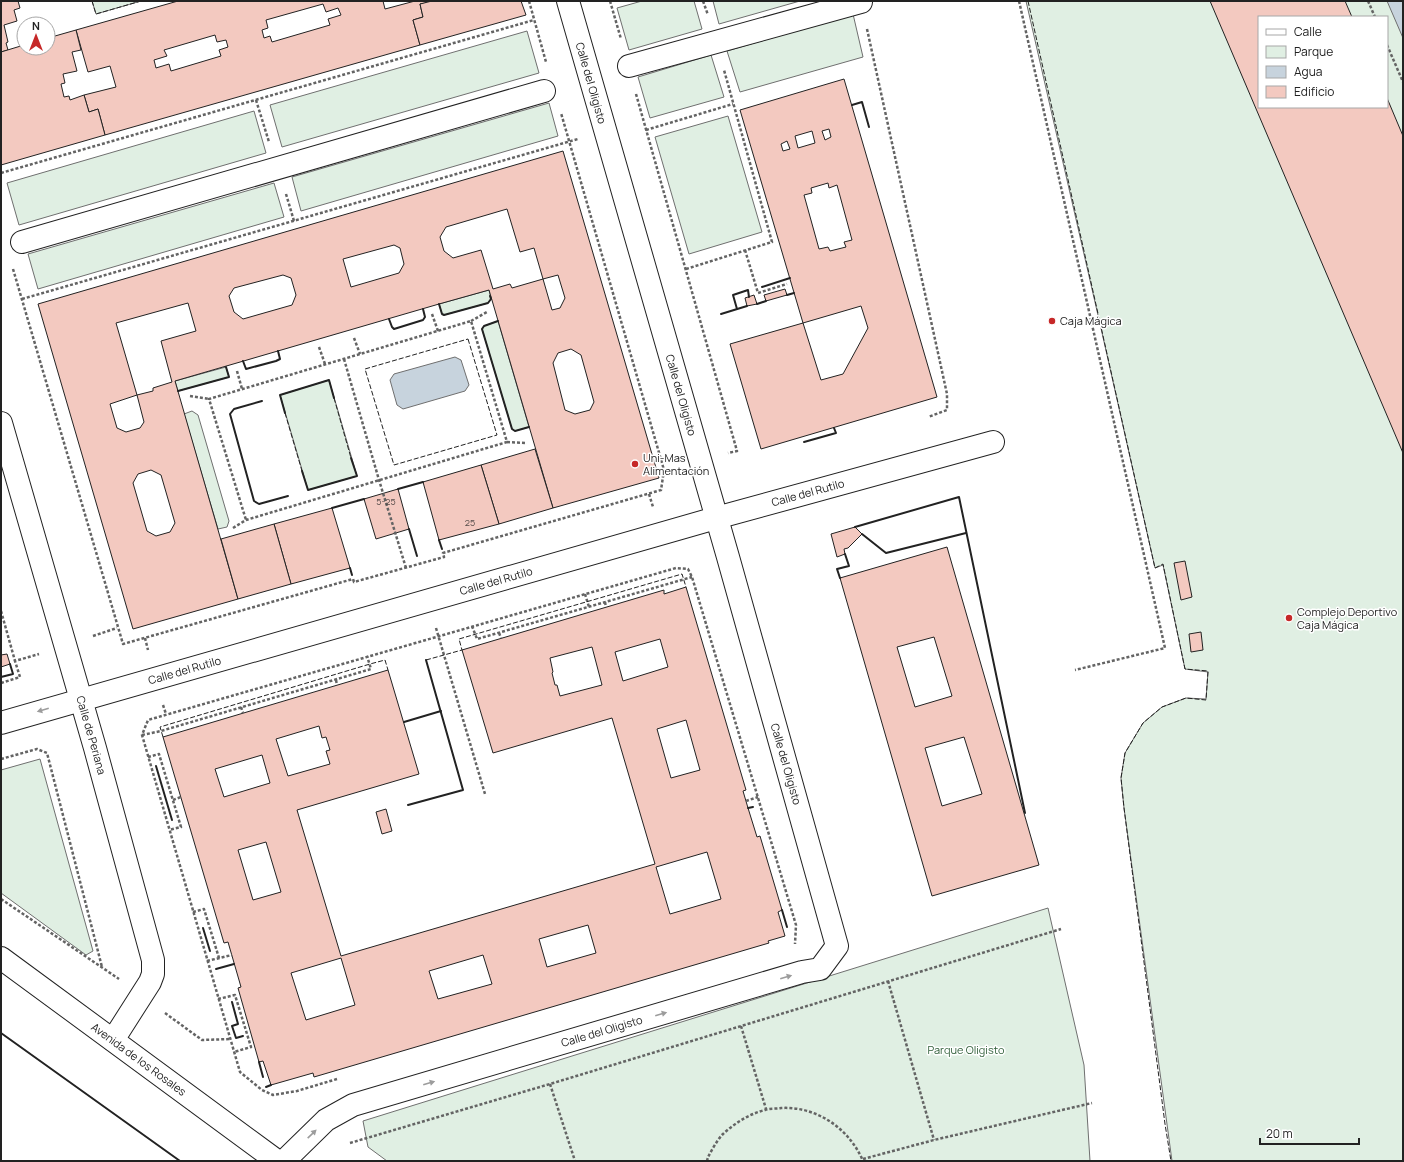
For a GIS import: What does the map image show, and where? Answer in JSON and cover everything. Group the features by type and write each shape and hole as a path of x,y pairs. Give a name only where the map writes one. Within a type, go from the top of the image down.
{"street":[{"name":"Calle del Oligisto","path":"284,1161 326,1120 353,1105 802,972 820,969 837,946 568,1"},
{"path":"629,66 861,2"},
{"path":"22,242 544,90"},
{"name":"Calle de Periana","path":"1,424 154,960 153,974 112,1040"},
{"name":"Calle del Rutilo","path":"1,723 716,518 993,442"},
{"name":"Avenida de los Rosales","path":"1,958 277,1161"}],"path":[{"path":"529,1 547,65"},
{"path":"610,1 737,451"},
{"path":"1019,1 1165,648 1075,670"},
{"path":"1368,1 1375,16"},
{"path":"861,2 948,394 947,410 928,417"},
{"path":"1,173 534,20"},
{"path":"686,269 772,242 716,42"},
{"path":"1388,47 1403,82"},
{"path":"646,130 733,104"},
{"path":"13,268 123,644 353,579 354,582 406,568 444,556 443,553 661,490 664,470 559,108"},
{"path":"22,299 605,131"},
{"path":"745,250 758,293 787,284"},
{"path":"190,396 209,399 471,321 487,312"},
{"path":"432,314 438,331"},
{"path":"471,321 507,442"},
{"path":"354,338 360,354"},
{"path":"320,347 325,364"},
{"path":"344,359 406,568"},
{"path":"237,371 242,389"},
{"path":"209,399 246,520"},
{"path":"233,528 246,520 507,442 527,443"},
{"path":"240,1072 142,735 148,720 676,568 688,569 692,577 796,925 795,945 812,1004"},
{"path":"472,626 477,639 692,577"},
{"path":"585,594 589,607"},
{"path":"427,601 439,636 485,794"},
{"path":"604,602 606,607"},
{"path":"1,610 15,661"},
{"path":"499,633 501,638"},
{"path":"142,735 161,731 371,669 367,656"},
{"path":"336,680 337,685"},
{"path":"241,707 243,713"},
{"path":"1,759 37,749 47,752 102,967"},
{"path":"148,757 159,754 181,827 169,830"},
{"path":"173,800 181,797"},
{"path":"746,800 758,797"},
{"path":"1,899 102,967 202,1040 230,1039"},
{"path":"193,912 204,909 219,958"},
{"path":"350,1143 1062,929"},
{"path":"207,961 232,955"},
{"path":"888,981 934,1140"},
{"path":"218,999 235,995 251,1047 234,1052"},
{"path":"244,1026 248,1025"},
{"path":"740,1026 766,1109"},
{"path":"550,1084 575,1161"},
{"path":"707,1161 722,1135 742,1119 766,1109 790,1108 813,1112 834,1123 851,1139 863,1160 934,1140 1092,1103"}],"green space":[{"path":"92,1 141,1 96,14"},
{"path":"642,1 694,1 702,29 629,50 617,8"},
{"path":"713,1 800,1 719,24"},
{"name":"Complejo Deportivo Caja Mágica","path":"1026,1 1403,1 1403,1161 1172,1161 1121,778 1125,753 1143,723 1162,707 1186,698 1206,699 1208,672 1185,669 1163,565 1155,568"},
{"path":"853,14 863,57 740,92 727,51"},
{"path":"527,31 539,73 282,147 270,105"},
{"path":"711,55 724,97 650,118 638,77"},
{"path":"549,103 558,136 301,211 292,177"},
{"path":"254,111 266,153 19,225 7,183"},
{"path":"728,116 762,232 689,254 655,137"},
{"path":"274,183 284,217 38,289 28,254"},
{"path":"489,290 491,299 488,303 444,315 442,314 439,304"},
{"path":"498,321 529,427 515,431 512,429 482,329 484,326"},
{"path":"226,367 229,377 178,391 175,381"},
{"path":"329,380 357,476 308,490 280,395"},
{"path":"192,411 198,415 229,521 227,527 218,529 184,414"},
{"path":"40,759 93,951 86,955 1,893 1,770"},
{"name":"Parque Oligisto","path":"1048,908 1084,1065 1090,1161 387,1161 368,1147 363,1121"}],"water":[{"path":"1387,1 1403,1 1403,38"},
{"path":"455,357 461,360 469,385 465,391 403,409 397,405 390,380 394,374"}],"building":[{"path":"1,1 18,1 20,8 14,10 16,21 4,25 8,42 6,43 8,50 1,52"},
{"path":"178,1 383,1 385,9 415,1 425,1 426,3 420,4 423,17 413,20 420,45 105,135 98,109 89,112 84,95 116,87 110,66 88,72 76,30","holes":["323,4 326,12 338,8 341,15 328,19 330,25 272,42 270,36 264,38 262,30 268,28 266,20","215,35 217,42 226,40 228,47 219,50 221,56 171,71 169,64 156,68 154,60 167,56 164,50"]},
{"path":"432,1 521,1 526,15 420,45 413,20 423,17 420,4"},
{"path":"1210,1 1345,1 1352,16 1258,16 1258,108 1388,108 1388,100 1403,136 1403,453"},
{"path":"76,30 81,50 72,52 77,71 63,74 65,83 61,84 64,97 69,96 70,100 84,95 89,112 98,109 105,135 1,165 1,52 16,47 16,56 56,56 56,36"},
{"path":"844,79 937,397 761,449 730,344 803,323 740,110","holes":["829,129 831,137 825,140 822,131","812,131 815,143 798,148 795,136","787,141 790,149 783,151 781,144","828,183 829,188 837,185 852,240 844,242 846,247 830,251 828,247 819,249 804,195 812,193 811,188","861,306 868,328 843,374 821,380 803,323"]},
{"path":"563,151 659,478 553,508 489,290 439,304 175,381 238,599 133,629 38,304","holes":["507,209 520,252 534,248 543,279 512,288 510,284 493,289 481,250 453,258 444,251 440,237 446,227","394,245 400,248 404,264 399,273 351,287 343,259","283,275 291,278 296,295 292,305 243,319 234,312 229,296 234,288","558,275 565,298 560,308 552,310 543,279","188,303 196,331 161,341 172,382 153,388 153,391 137,395 116,323","571,349 581,355 594,402 590,410 575,414 565,410 553,363 558,353","137,395 144,422 140,428 126,432 117,428 110,404","151,470 161,475 175,523 170,532 156,536 147,531 133,483 138,474"]},
{"path":"785,289 787,295 766,301 764,295"},
{"path":"754,295 757,304 747,306 745,298"},
{"path":"535,449 553,508 499,524 481,465"},
{"path":"481,465 499,524 439,540 423,482"},
{"path":"398,489 409,529 376,539 364,499"},
{"path":"332,508 350,568 291,584 274,524"},
{"path":"274,524 291,584 238,599 221,539"},
{"path":"855,527 862,534 848,548 844,549 845,554 837,557 831,534"},
{"path":"947,547 1039,865 932,896 840,578","holes":["934,637 952,696 915,707 897,647","964,737 982,794 942,806 925,748"]},
{"path":"1185,561 1192,597 1181,600 1174,563"},
{"path":"686,587 746,790 743,791 748,808 757,837 760,836 782,910 778,912 785,936 768,941 769,943 314,1077 313,1073 271,1085 263,1061 259,1062 238,988 241,987 228,942 224,943 163,737 388,670 419,774 297,810 341,956 655,864 612,718 493,753 462,650 664,590 664,594","holes":["660,639 668,667 623,681 615,652","592,647 602,685 560,696 557,685 555,685 550,658","686,720 700,770 671,778 657,729","319,726 322,738 326,737 330,750 326,751 330,764 288,776 276,739","262,755 270,783 224,797 215,769","266,842 281,892 253,900 238,850","707,852 721,899 670,914 656,867","588,925 596,953 547,967 539,939","483,955 492,984 438,999 429,971","341,958 355,1005 306,1020 291,973"]},
{"path":"1201,632 1203,650 1191,652 1189,634"},
{"path":"7,654 10,664 1,667 1,655"},
{"path":"386,809 392,831 382,834 376,812"}],"fence":[{"path":"92,1 96,14 141,1"},
{"path":"1028,1 1155,568 1163,564 1185,669 1208,671 1206,700 1186,698 1162,707 1143,723 1125,753 1121,778 1171,1161"},
{"path":"468,339 497,435 394,465 365,369 468,339"},
{"path":"334,398 351,458"},
{"path":"285,413 302,471"},
{"path":"426,660 462,650 459,639 682,574 686,587"},
{"path":"163,737 160,727 370,664 385,660 388,670"}],"wall":[{"path":"852,105 862,102 869,127"},
{"path":"762,287 790,278"},
{"path":"737,309 733,295 748,290 749,297"},
{"path":"787,295 794,293"},
{"path":"439,304 442,314 444,315 488,303 491,299 490,296"},
{"path":"757,304 766,301"},
{"path":"721,314 747,306"},
{"path":"389,319 394,329 423,320 425,317 423,309"},
{"path":"498,321 484,326 482,329 512,429 515,431 529,427"},
{"path":"243,361 246,369 276,361 280,359 278,351"},
{"path":"178,391 229,377 226,367"},
{"path":"285,413 280,395 329,380 334,398"},
{"path":"262,401 234,409 230,414 254,501 259,504 288,496"},
{"path":"804,442 836,433 834,428"},
{"path":"302,471 308,490 357,476 351,458"},
{"path":"398,489 423,482"},
{"path":"855,527 959,497 1025,813"},
{"path":"332,508 364,499"},
{"path":"409,529 417,556"},
{"path":"862,534 886,553 966,533"},
{"path":"439,540 442,549"},
{"path":"840,578 837,569 849,566 845,554"},
{"path":"350,568 352,575"},
{"path":"408,805 463,790 426,660"},
{"path":"1,677 13,674 10,664"},
{"path":"404,722 441,711"},
{"path":"156,766 172,820"},
{"path":"748,808 753,807"},
{"path":"782,910 787,927"},
{"path":"203,928 210,951"},
{"path":"216,969 234,964"},
{"path":"232,1002 238,1024 232,1026 236,1038 243,1036"},
{"path":"1,1033 180,1161"},
{"path":"259,1062 263,1077"},
{"path":"266,1087 271,1085"}],"place":[{"name":"Caja Mágica","path":"1052,321"},
{"name":"Uni-Mas Alimentación","path":"635,464"},
{"name":"Complejo Deportivo Caja Mágica","path":"1289,618"}]}
